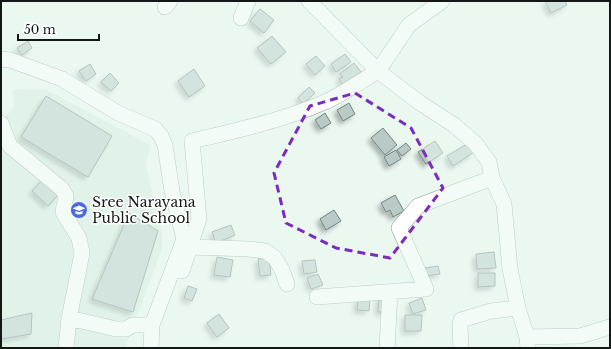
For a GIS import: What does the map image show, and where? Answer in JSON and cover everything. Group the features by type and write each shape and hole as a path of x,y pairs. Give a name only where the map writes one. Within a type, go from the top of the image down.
{"street":[{"path":"241,18 248,1"},
{"path":"310,1 378,71 420,103 454,125 475,143 489,162 492,178 504,204 510,269 518,308 528,342 580,336 610,327"},
{"path":"182,271 199,219 192,141 239,130 325,102 378,71 409,25 442,1"},
{"path":"1,59 10,60 62,79 118,113 155,129 161,136 165,145 172,190 184,239 152,325 151,348"},
{"path":"1,123 10,146 62,189 66,196 62,212 79,238 82,253 66,348"},
{"path":"317,297 426,289 399,228 418,206 492,178"},
{"path":"190,247 248,248 265,251 275,258 282,270 287,284"},
{"path":"387,348 390,292"},
{"path":"461,348 461,320 491,311 518,308"},
{"path":"70,319 116,329 126,329 133,325 152,325"}],"highlighted area":[{"path":"355,93 411,128 443,188 390,258 336,248 286,223 274,173 310,106"}],"shaded area":[{"name":"Sree Narayana Public School","path":"13,89 47,90 150,145 146,166 162,233 162,249 125,348 1,348 1,126 6,116 14,107"}],"building":[{"path":"545,1 565,1 567,5 551,13"},
{"path":"260,9 274,20 264,33 250,21"},
{"path":"272,36 286,52 271,64 257,48"},
{"path":"28,41 32,48 22,55 17,48"},
{"path":"345,54 351,62 336,72 331,64"},
{"path":"316,56 325,66 315,75 306,64"},
{"path":"354,63 361,72 343,85 339,79 343,77 340,74"},
{"path":"90,64 96,74 86,81 79,71"},
{"path":"194,69 205,86 189,97 178,81"},
{"path":"110,73 119,83 111,91 101,82"},
{"path":"309,87 315,93 303,104 298,98"},
{"path":"46,96 112,136 88,177 21,137"},
{"path":"349,103 355,114 343,121 337,110"},
{"path":"325,113 331,123 321,129 315,120"},
{"path":"383,128 397,145 385,155 371,138"},
{"path":"435,141 443,153 426,164 418,152"},
{"path":"406,143 411,149 402,156 397,150"},
{"path":"467,144 473,153 453,166 447,156"},
{"path":"396,150 401,159 389,166 384,157"},
{"path":"42,180 58,195 48,206 32,191"},
{"path":"395,195 404,211 393,217 390,210 386,212 381,203"},
{"path":"334,210 341,221 326,230 320,219"},
{"path":"129,213 158,231 133,312 92,299"},
{"path":"231,225 235,235 216,243 212,232"},
{"path":"494,252 496,268 477,269 476,254"},
{"path":"217,257 233,260 230,277 214,275"},
{"path":"269,258 271,275 260,276 258,259"},
{"path":"315,260 317,272 304,274 302,261"},
{"path":"438,266 440,274 425,276 424,268"},
{"path":"478,273 495,273 495,286 478,287"},
{"path":"318,274 323,285 311,289 307,278"},
{"path":"188,286 197,289 192,301 184,298"},
{"path":"358,298 370,299 369,311 357,310"},
{"path":"379,298 388,298 387,312 378,312"},
{"path":"422,298 426,310 413,314 409,303"},
{"path":"32,313 31,334 1,339 1,320"},
{"path":"219,314 229,328 217,337 207,323"},
{"path":"405,315 422,315 421,331 405,331"}],"place":[{"name":"Sree Narayana Public School","path":"79,210"}]}
